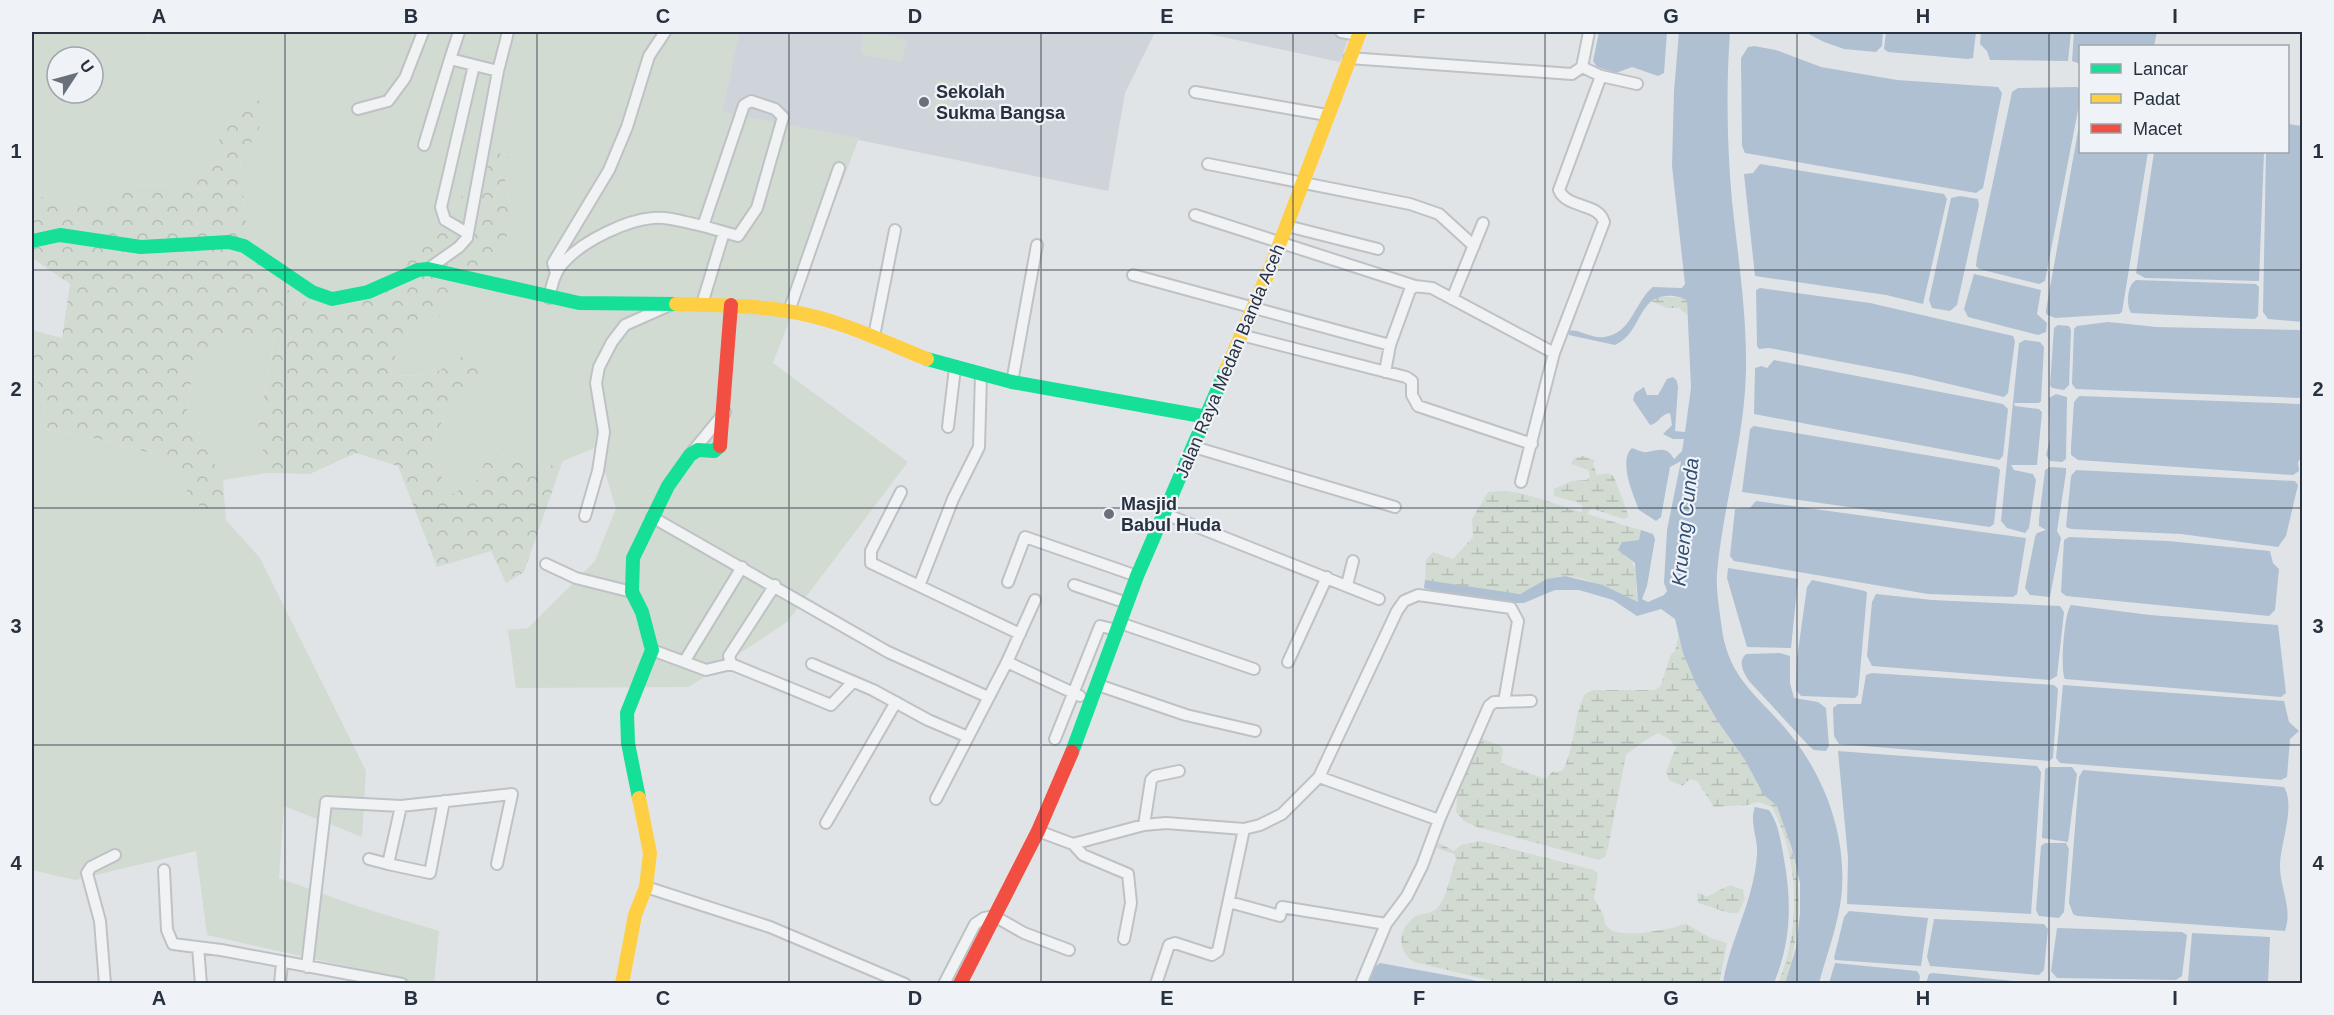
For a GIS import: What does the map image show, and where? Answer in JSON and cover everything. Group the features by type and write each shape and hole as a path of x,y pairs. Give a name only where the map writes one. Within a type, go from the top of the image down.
{"main road":[{"name":"Jalan Raya Medan Banda Aceh","path":"960,984 1038,831 1066,769 1137,576 1287,226 1359,33"},
{"path":"32,241 60,235 141,247 229,242 244,246 312,292 332,299 368,292 418,270 428,269 579,303 731,305 789,311 874,336 922,359 956,368 1012,382 1207,417"},
{"path":"622,984 635,915 646,887 650,853 630,755 627,713 652,650 642,612 632,592 633,558 668,486 693,452 698,450 710,453 718,450 722,444 731,305"}],"street":[{"path":"358,109 388,101 405,78 423,32"},
{"path":"424,145 459,32"},
{"path":"428,269 459,246 467,233 498,71 508,32"},
{"path":"556,274 553,263 609,170 637,100 649,57 664,32"},
{"path":"1341,32 1359,33"},
{"path":"1349,58 1572,74 1582,67 1589,32"},
{"path":"450,59 498,71"},
{"path":"467,233 445,220 441,207 474,65"},
{"path":"1582,67 1601,76 1637,84"},
{"path":"1521,482 1554,353 1604,222 1598,212 1567,199 1559,190 1601,76"},
{"path":"1195,92 1327,114"},
{"path":"549,298 556,274 566,260 603,235 631,223 655,217 703,226 738,236 757,208 783,117 775,109 751,101 744,105 703,226"},
{"path":"1208,164 1426,209 1449,221 1474,246"},
{"path":"789,311 839,168"},
{"path":"1195,215 1415,286 1432,288 1554,353"},
{"path":"1452,299 1483,223"},
{"path":"1287,226 1378,249"},
{"path":"874,336 895,230"},
{"path":"702,304 724,232"},
{"path":"1012,382 1037,245"},
{"path":"1133,275 1390,345"},
{"path":"1385,372 1390,345 1410,290 1415,286"},
{"path":"585,516 598,471 604,432 596,383 599,367 612,342 625,325 673,303"},
{"path":"1241,336 1385,372 1412,381 1412,395 1418,406 1532,444"},
{"path":"948,428 956,368"},
{"path":"919,586 953,499 980,447 981,374"},
{"path":"1194,447 1395,507"},
{"path":"901,492 871,550 870,558 876,567 1020,634"},
{"path":"1165,513 1379,599"},
{"path":"652,517 775,585 888,652 988,697"},
{"path":"1008,582 1025,537 1137,576"},
{"path":"1347,585 1353,561"},
{"path":"546,564 576,578 632,592"},
{"path":"684,662 742,567"},
{"path":"1288,662 1327,577"},
{"path":"731,664 729,656 775,585"},
{"path":"1074,585 1127,603"},
{"path":"1073,844 1144,825 1166,823 1244,829 1260,825 1281,814 1319,777 1397,611 1409,598 1425,595 1511,608 1518,621 1504,702"},
{"path":"936,799 1007,662 1035,600"},
{"path":"1055,739 1100,626 1119,627 1254,669"},
{"path":"652,650 706,670 731,664 831,705 853,682"},
{"path":"1007,662 1091,701"},
{"path":"812,664 968,737"},
{"path":"1098,685 1186,715 1255,731"},
{"path":"1361,984 1386,924 1407,896 1422,866 1439,820 1489,706 1494,702 1531,701"},
{"path":"826,823 896,702"},
{"path":"1144,825 1151,780 1155,776 1179,771"},
{"path":"1319,777 1439,820"},
{"path":"307,967 326,802 401,806 512,794 497,864"},
{"path":"369,859 430,873 444,801"},
{"path":"388,864 401,806"},
{"path":"1156,984 1169,945 1175,943 1215,954 1229,902 1244,829"},
{"path":"1038,831 1073,844 1083,855 1128,874 1131,903 1124,939"},
{"path":"105,984 100,921 87,873 91,867 116,855"},
{"path":"164,870 168,937 178,946 198,947 402,984"},
{"path":"646,887 770,927 904,984"},
{"path":"1229,902 1280,916 1282,907 1386,924"},
{"path":"944,984 975,924 984,918 993,916 1024,933 1069,950"},
{"path":"198,947 201,984"},
{"path":"280,984 282,963"}],"shaded area":[{"name":"Sekolah Sukma Bangsa","path":"739,32 1155,32 1125,93 1108,191 722,112"},
{"path":"1199,32 1329,32 1349,36 1340,62"}],"green space":[{"path":"32,32 139,32 148,35 154,32 739,32 722,112 859,138 773,363 908,462 787,622 689,687 516,688 508,630 528,628 595,561 616,508 597,447 541,470 490,451 477,480 447,498 432,441 448,410 488,375 472,351 431,376 391,375 399,340 444,313 512,210 504,184 473,185 350,312 321,312 271,278 246,221 240,163 259,129 244,98 207,160 180,185 124,186 96,206 47,195 32,201"},
{"path":"864,32 907,39 902,62 860,54"},
{"path":"937,80 956,83 949,117 930,113"},
{"path":"244,97 267,103 259,129 240,163 246,221 271,278 321,312 350,311 473,185 493,150 513,160 504,184 512,210 512,230 444,313 399,340 391,375 431,376 472,350 489,375 448,410 432,441 447,497 477,480 490,451 541,470 563,460 524,572 506,583 491,551 437,567 398,466 356,453 310,474 268,473 258,429 275,332 224,339 192,374 187,411 223,480 226,520 201,508 159,456 114,442 46,429 43,393 32,372 32,330 62,338 70,284 32,258 32,201 47,195 96,206 124,186 180,185 207,160"},
{"path":"1658,296 1683,298 1687,301 1687,315 1679,308 1667,308 1651,301"},
{"path":"275,331 258,429 268,473 223,480 187,411 192,374 224,339"},
{"path":"32,372 43,393 46,429 114,442 159,456 201,508 226,520 260,558 366,771 362,837 284,806 279,878 357,906 439,931 434,983 348,983 350,967 207,935 196,851 75,880 32,870"},
{"path":"1583,456 1595,460 1593,463 1597,475 1609,473 1614,477 1629,517 1623,519 1591,508 1587,514 1641,530 1640,540 1622,542 1637,572 1638,602 1575,577 1558,577 1521,593 1502,593 1425,580 1426,560 1433,552 1453,559 1473,537 1472,519 1488,492 1523,494 1581,512 1583,507 1579,503 1554,496 1554,489 1572,481 1587,480 1590,476 1588,470 1571,464 1574,458"},
{"path":"1679,634 1697,683 1744,758 1761,790 1776,804 1783,819 1796,870 1799,908 1795,945 1785,983 1778,983 1791,940 1794,895 1788,850 1772,807 1758,802 1748,805 1714,807 1697,781 1690,779 1682,786 1669,780 1666,772 1676,747 1669,739 1658,733 1626,755 1608,848 1605,857 1599,860 1477,827 1464,821 1456,812 1458,784 1477,740 1481,738 1501,746 1503,750 1501,763 1546,779 1552,772 1562,771 1569,754 1578,712 1585,694 1593,690 1654,690 1660,687 1671,654 1675,651"},
{"path":"1480,841 1594,870 1598,873 1594,898 1604,916 1605,924 1612,931 1640,933 1670,929 1686,924 1711,938 1727,943 1719,984 1501,983 1414,962 1402,947 1404,930 1415,917 1431,912 1440,904 1456,859 1454,854 1434,847 1434,843 1439,843 1454,851 1461,845"},
{"path":"1730,885 1743,890 1745,899 1738,913 1729,913 1698,903 1697,894 1700,893 1706,897"}],"water":[{"path":"1599,32 1667,32 1664,73 1658,76 1632,67 1616,73 1597,67 1593,61"},
{"name":"Krueng Cunda","path":"1679,32 1730,32 1729,159 1744,307 1746,370 1742,421 1720,548 1717,573 1718,598 1724,642 1737,672 1803,752 1825,793 1833,815 1842,860 1842,883 1838,916 1819,983 1785,983 1796,948 1800,913 1800,883 1792,849 1777,806 1763,794 1745,760 1717,720 1695,682 1683,653 1675,619 1661,609 1637,616 1613,600 1579,590 1555,590 1524,603 1512,603 1447,594 1424,588 1425,580 1520,594 1547,579 1565,576 1603,585 1638,602 1635,563 1618,550 1622,542 1639,540 1641,530 1653,534 1655,539 1647,586 1642,599 1648,602 1664,595 1667,591 1664,583 1667,530 1681,461 1670,467 1661,517 1656,521 1639,510 1630,487 1626,461 1632,448 1645,452 1666,451 1674,459 1682,451 1684,439 1673,439 1663,434 1672,425 1670,413 1650,425 1633,400 1635,393 1644,387 1647,395 1658,395 1667,379 1673,377 1678,387 1675,431 1685,432 1691,388 1687,301 1673,296 1661,296 1653,300 1646,307 1631,332 1615,345 1569,335 1567,331 1572,330 1599,337 1613,335 1627,324 1653,287 1682,288 1685,284 1672,166 1674,91"},
{"path":"1805,32 1883,32 1882,46 1876,52 1844,49"},
{"path":"1886,32 1976,32 1973,58 1888,52 1884,49"},
{"path":"1981,32 2071,32 2068,61 1990,60 1987,51 1980,44"},
{"path":"2074,32 2157,32 2154,45 2079,45 2079,64 2072,61"},
{"path":"1748,47 1776,50 1821,67 1897,80 1998,87 2002,93 1983,188 1976,193 1745,153 1742,146 1741,58"},
{"path":"2018,88 2079,88 2079,105 2045,281 2039,284 1979,269 1976,266 2012,92"},
{"path":"2289,124 2302,126 2302,322 2268,319 2263,312 2266,153 2289,153"},
{"path":"2079,126 2079,153 2148,153 2122,312 2055,318 2046,314"},
{"path":"2154,153 2264,153 2259,281 2145,278 2136,273"},
{"path":"1760,164 1944,194 1947,199 1923,304 1886,295 1755,276 1744,174 1753,173"},
{"path":"1960,196 1978,199 1979,205 1957,305 1950,311 1932,308 1929,300 1951,198"},
{"path":"1974,274 2041,290 2037,314 2047,323 2046,332 2038,335 1968,317 1964,309"},
{"path":"2136,280 2256,284 2259,287 2258,316 2255,319 2131,313 2128,295"},
{"path":"1760,288 1870,303 2013,336 2015,341 2008,393 2004,397 1911,375 1769,348 1759,349 1757,346 1756,290"},
{"path":"2108,322 2157,327 2299,330 2302,332 2302,395 2299,398 2076,389 2072,384 2074,329 2077,326"},
{"path":"2058,325 2069,326 2071,330 2069,385 2064,390 2052,388 2050,385 2054,328"},
{"path":"2025,340 2040,342 2044,347 2041,401 2039,403 2014,403 2015,406 2039,409 2042,412 2037,465 2011,465 2014,470 2033,474 2036,480 2029,528 2025,533 2007,528 2001,521 2019,343"},
{"path":"1774,360 2003,404 2008,409 2003,456 1999,460 1754,414 1755,368 1761,366 1767,368"},
{"path":"2056,394 2067,397 2066,459 2062,462 2050,461 2046,455 2050,438 2049,398"},
{"path":"2079,396 2300,404 2302,407 2302,456 2298,462 2299,471 2293,475 2078,460 2071,455 2071,447 2074,402"},
{"path":"1754,426 1997,467 2000,470 1994,524 1990,527 1742,492 1750,429"},
{"path":"2050,467 2066,468 2066,473 2057,531 2061,538 2050,597 2030,595 2025,588 2035,537 2037,533 2046,530 2039,526 2039,519 2045,470"},
{"path":"2076,470 2295,481 2298,485 2286,536 2278,547 2181,534 2071,529 2066,527 2071,476"},
{"path":"1756,501 2026,538 2017,594 2013,597 1928,594 1734,561 1730,556 1735,509 1750,508"},
{"path":"2069,537 2168,541 2270,551 2273,563 2279,569 2275,610 2269,616 2066,596 2061,592 2064,540"},
{"path":"1728,568 1798,579 1791,648 1747,647 1727,578"},
{"path":"1812,580 1867,593 1858,695 1855,698 1801,696 1796,690 1797,658 1807,587"},
{"path":"1876,594 1932,600 2060,606 2064,612 2057,676 2050,680 1872,666 1867,656 1872,602"},
{"path":"2071,605 2150,615 2278,625 2286,693 2281,697 2065,679 2064,642 2066,619"},
{"path":"1780,653 1790,656 1790,683 1794,698 1818,702 1826,708 1829,746 1826,751 1814,750 1809,746 1749,681 1743,671 1742,660 1746,654"},
{"path":"1872,673 2054,685 2058,689 2053,758 2049,761 1839,744 1834,736 1833,708 1838,704 1861,704 1866,675"},
{"path":"2063,685 2284,701 2289,722 2299,731 2290,739 2287,777 2281,780 2060,763 2056,758"},
{"path":"1838,751 2037,766 2041,772 2031,914 1847,904 1848,858"},
{"path":"2072,767 2077,774 2068,842 2042,838 2045,769"},
{"path":"2083,770 2284,787 2287,795 2288,815 2280,866 2288,914 2285,931 2073,914 2069,903 2079,777"},
{"path":"1755,807 1769,810 1779,834 1788,891 1787,937 1774,983 1723,983 1752,887 1757,853 1753,824"},
{"path":"2045,843 2066,843 2069,849 2064,912 2059,918 2039,916 2036,910 2041,846"},
{"path":"1849,911 1928,918 1921,966 1835,960 1844,917"},
{"path":"1934,919 2044,924 2048,929 2044,970 2039,975 1930,966 1927,957"},
{"path":"2057,928 2182,932 2187,935 2182,976 2176,980 2057,978 2051,971"},
{"path":"2192,933 2270,937 2268,983 2188,981"},
{"path":"1380,963 1481,983 1366,984 1372,969"},
{"path":"1835,963 1917,971 1920,976 1919,983 1829,983"},
{"path":"1929,974 2027,983 1926,983"}],"traffic: fast":[{"path":"32,241 60,235 141,247 229,242 244,246 312,292 332,299 368,292 418,270 428,269 579,303 676,304"},
{"path":"927,359 1012,382 1207,417"},
{"path":"1072,752 1137,576 1226,370"},
{"path":"639,798 628,743 627,713 652,650 642,612 632,592 633,558 668,486 690,455 698,450 714,451 720,446"}],"traffic: slow":[{"path":"1226,370 1270,269 1360,32"},
{"path":"676,304 759,308 805,314 858,331 927,359"},
{"path":"622,984 635,915 646,887 650,853 639,798"}],"traffic: jam":[{"path":"720,446 731,305"},
{"path":"960,984 1038,831 1072,752"}],"place":[{"name":"Sekolah Sukma Bangsa","path":"924,102"},
{"name":"Masjid Babul Huda","path":"1109,514"}]}
